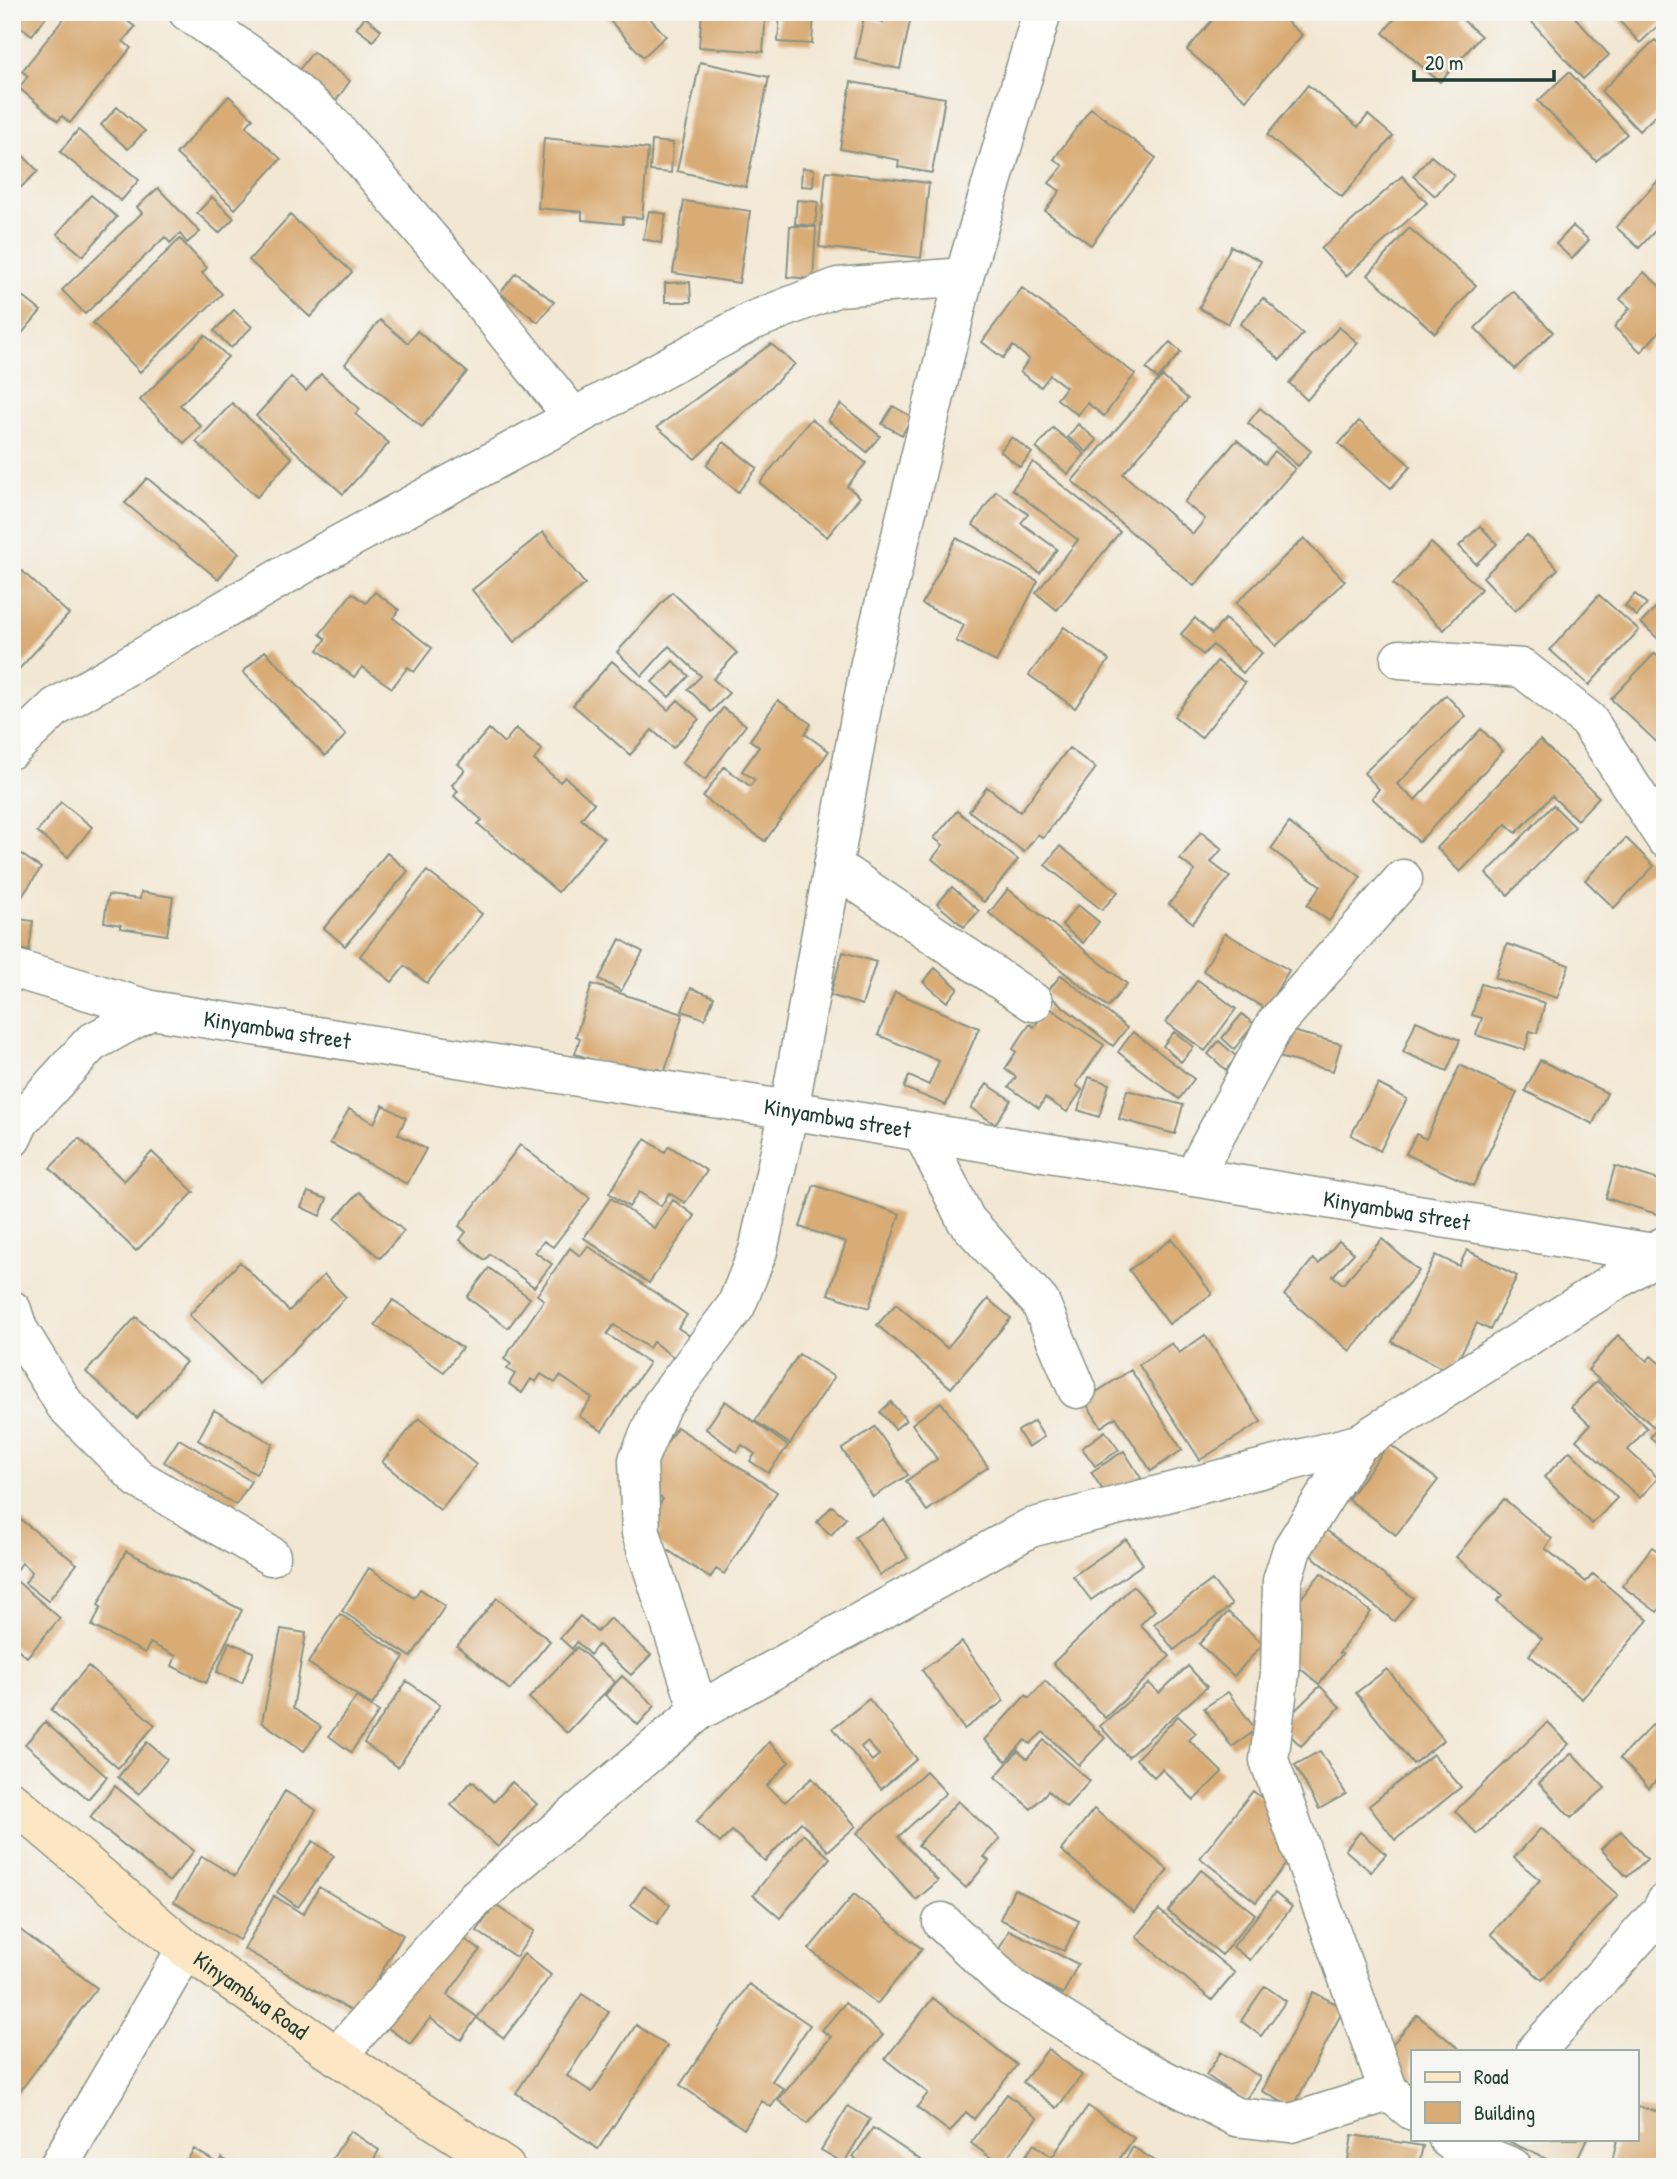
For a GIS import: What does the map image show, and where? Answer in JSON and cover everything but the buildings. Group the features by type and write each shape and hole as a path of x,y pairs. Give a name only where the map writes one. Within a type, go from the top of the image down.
{"street":[{"path":"188,12 266,66 329,121 453,267 575,418"},
{"path":"699,1711 641,1533 638,1460 661,1406 736,1306 758,1251 789,1110 870,663 964,277 1042,12"},
{"path":"12,749 56,707 325,552 752,321 838,287 964,277"},
{"path":"1400,659 1522,668 1588,720 1665,838"},
{"path":"833,866 1033,1002"},
{"path":"1193,1177 1275,1024 1403,879"},
{"name":"Kinyambwa street","path":"12,968 151,1010 1663,1252"},
{"path":"12,1138 20,1121 91,1044 151,1010"},
{"path":"922,1132 966,1220 1040,1302 1077,1390"},
{"path":"337,2056 476,1898 699,1711 1030,1528 1358,1444 1663,1252"},
{"path":"14,1323 65,1405 139,1479 271,1556"},
{"path":"942,1923 1012,1988 1128,2061 1236,2117 1291,2123 1401,2102 1269,1760 1280,1673 1282,1581 1292,1549 1358,1444"},
{"name":"Kinyambwa Road","path":"12,1801 186,1949 337,2056 505,2167"},
{"path":"1537,2050 1661,1912 1665,1903"},
{"path":"58,2167 186,1949"},
{"path":"1453,2140 1512,2167"}]}
